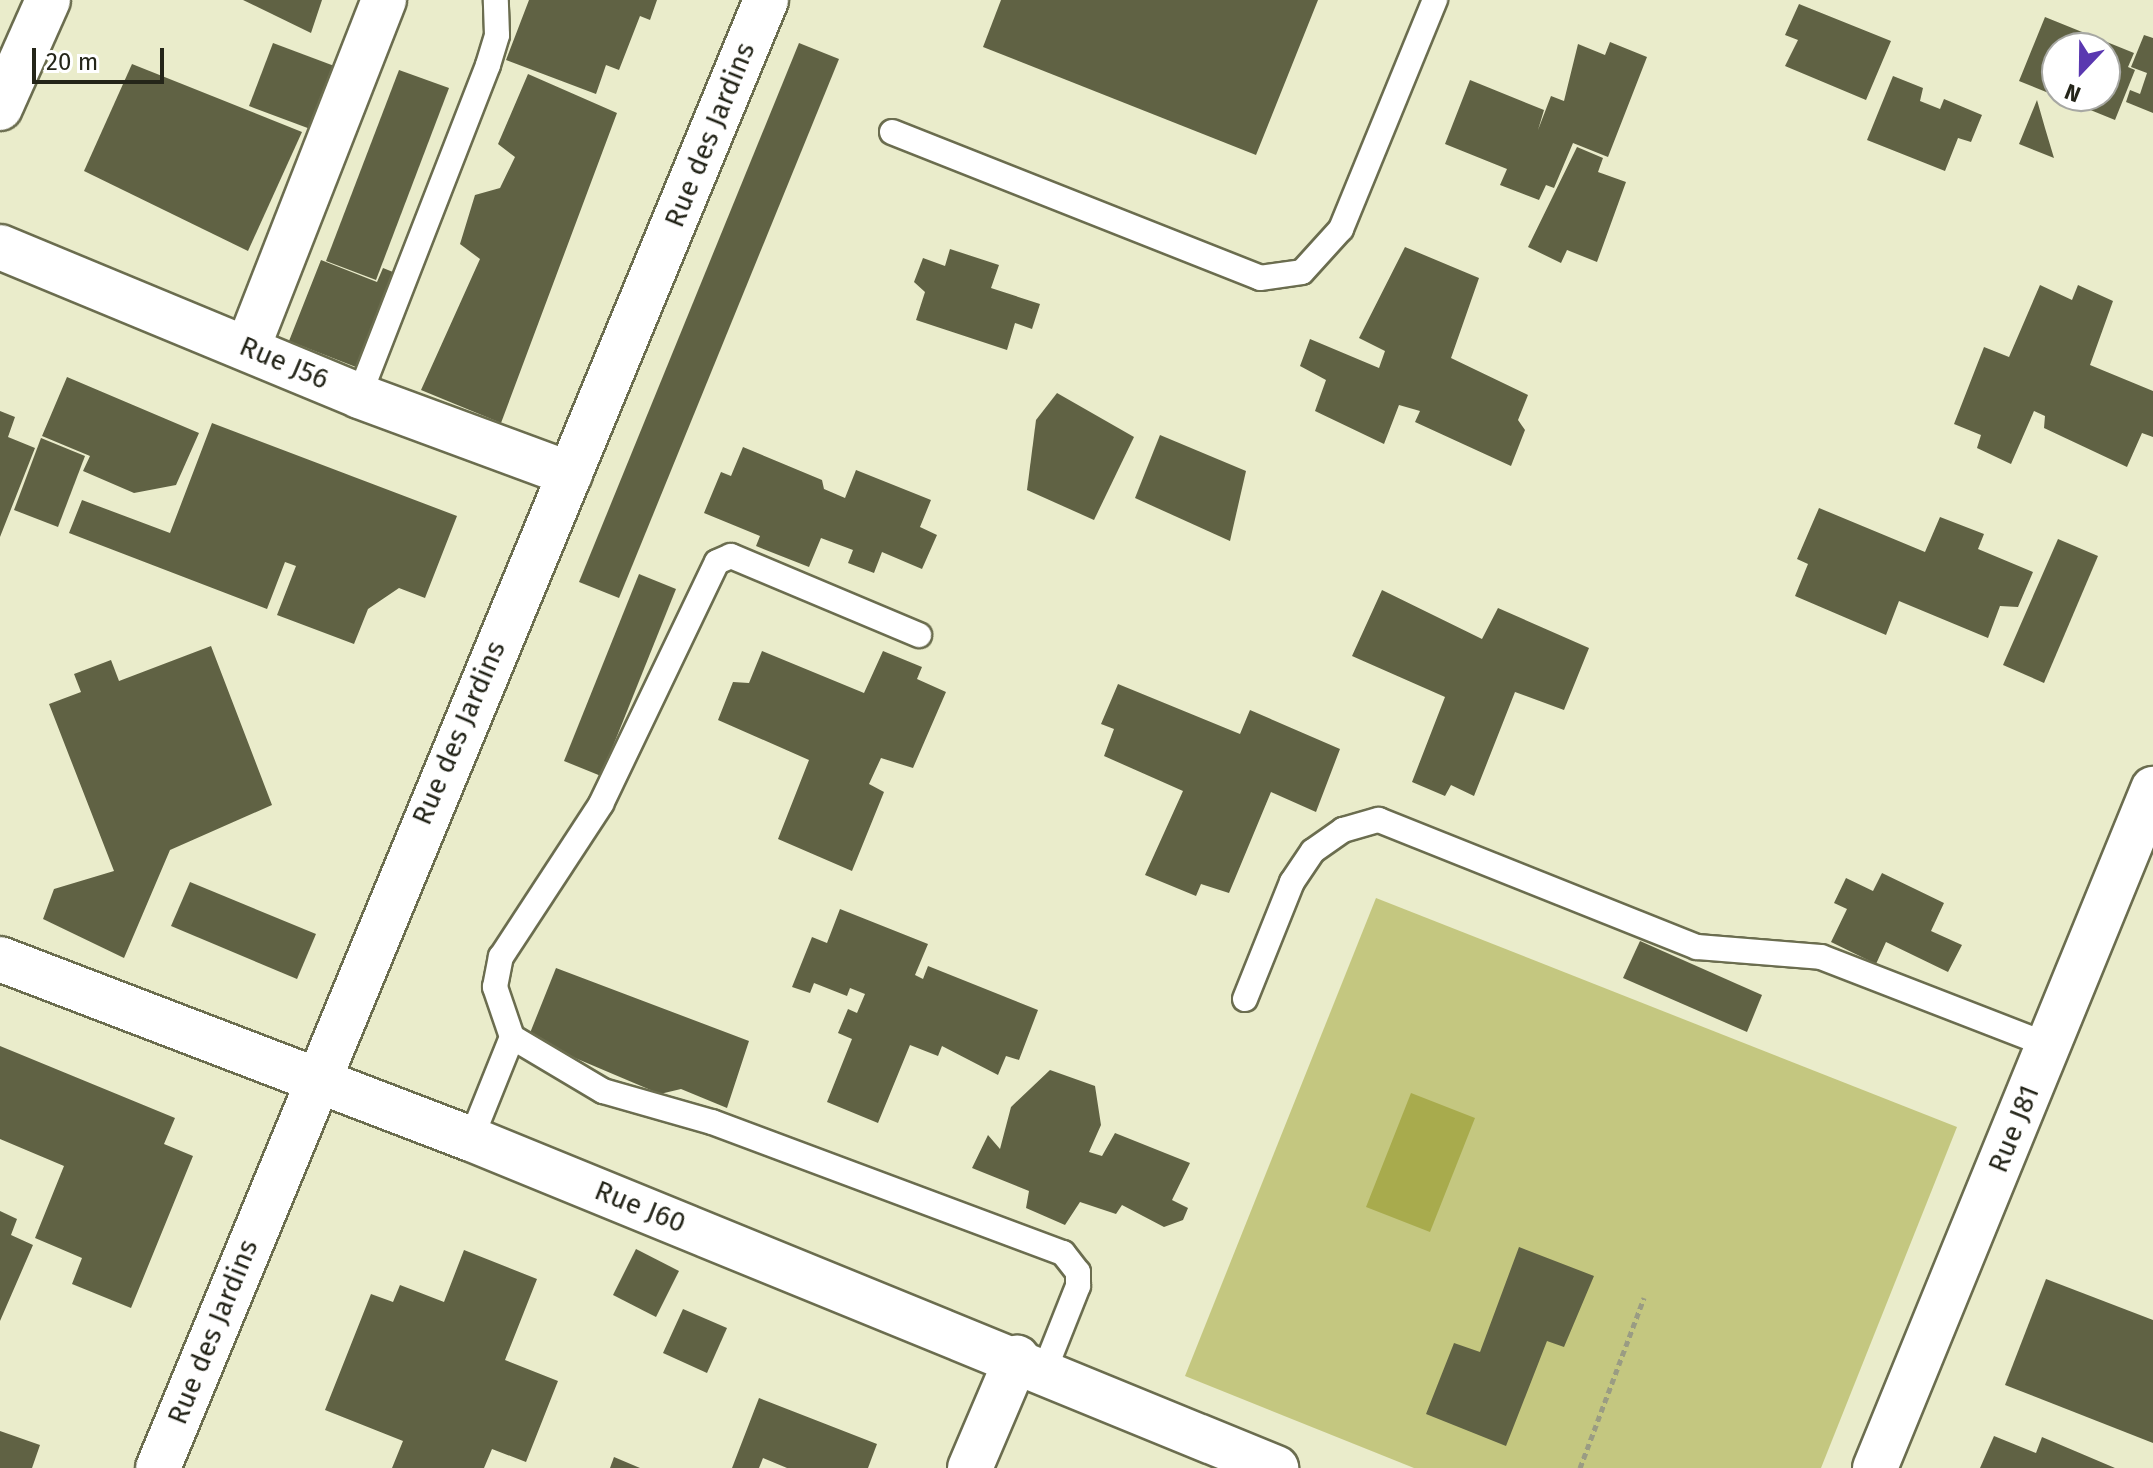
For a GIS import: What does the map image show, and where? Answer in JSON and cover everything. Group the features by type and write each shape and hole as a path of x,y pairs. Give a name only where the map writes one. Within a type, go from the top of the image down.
{"street":[{"path":"0,108 48,0"},
{"path":"248,347 384,0"},
{"name":"Rue des Jardins","path":"158,1468 315,1080 766,0"},
{"name":"Rue J56","path":"0,247 248,347 359,396 570,474"},
{"name":"Rue J81","path":"1875,1468 2153,789"},
{"name":"Rue J60","path":"0,959 471,1139 1031,1364 1276,1468"},
{"path":"970,1468 1031,1364"}],"lane":[{"path":"359,396 488,65 497,35 496,0"},
{"path":"892,132 1260,278 1302,272 1341,229 1435,0"},
{"path":"919,635 731,556 717,562 601,804 501,957 495,987 512,1037 603,1091 712,1122 1063,1253 1078,1272 1078,1286 1031,1364"},
{"path":"1245,999 1292,882 1313,851 1343,830 1379,820 1697,947 1821,957 2048,1045"},
{"path":"471,1139 512,1037"}],"path":[{"path":"1580,1468 1644,1298"}],"green space":[{"path":"1376,898 1957,1127 1821,1468 1414,1468 1185,1376"}],"shaded area":[{"path":"1411,1093 1475,1118 1430,1232 1366,1207"}],"building":[{"path":"243,0 322,0 311,33"},
{"path":"529,0 657,0 650,20 640,16 619,70 606,65 596,94 506,60"},
{"path":"1001,0 1318,0 1256,155 983,47"},
{"path":"1799,4 1891,41 1866,100 1785,66 1798,40 1785,35"},
{"path":"2045,17 2082,32 2041,32 2041,90 2019,81"},
{"path":"2144,35 2153,38 2153,113 2126,102 2130,90 2140,94 2147,73 2131,67"},
{"path":"1610,42 1647,57 1608,157 1573,143 1554,188 1546,185 1539,200 1500,185 1507,169 1445,144 1470,80 1544,110 1538,130 1551,96 1564,101 1578,44 1605,55"},
{"path":"273,43 337,67 313,130 249,106"},
{"path":"799,43 839,59 619,598 579,582"},
{"path":"2121,48 2134,53 2128,67 2135,70 2121,105"},
{"path":"132,64 302,132 248,251 84,171"},
{"path":"399,70 449,88 376,280 326,261"},
{"path":"528,74 617,113 501,423 421,390 480,259 460,244 475,195 500,188 515,157 498,144"},
{"path":"1893,76 1923,88 1920,101 1940,109 1944,99 1982,115 1971,142 1958,138 1945,171 1867,140"},
{"path":"2037,100 2045,128 2054,158 2019,144"},
{"path":"2095,112 2118,112 2115,120"},
{"path":"1577,147 1603,158 1598,172 1626,182 1597,262 1567,250 1561,263 1528,247"},
{"path":"1405,247 1479,278 1451,358 1528,395 1518,420 1525,430 1511,466 1415,422 1420,411 1399,405 1384,444 1315,411 1326,380 1300,366 1310,339 1379,368 1385,351 1359,338"},
{"path":"950,249 999,265 991,288 1040,304 1032,329 1015,323 1007,350 916,320 925,292 914,282 923,258 945,266"},
{"path":"321,260 377,282 383,268 398,274 361,369 289,341"},
{"path":"2040,285 2072,300 2078,285 2113,301 2090,365 2153,391 2153,437 2142,433 2127,467 2044,428 2045,416 2034,411 2011,464 1977,448 1981,435 1954,424 1984,347 2009,357"},
{"path":"67,377 199,433 176,485 134,493 83,471 90,456 42,436"},
{"path":"1057,393 1134,437 1094,520 1027,490 1036,420"},
{"path":"0,411 15,417 8,437 35,448 0,537"},
{"path":"212,423 457,516 425,598 399,588 368,609 354,644 277,615 296,566 285,562 267,609 69,533 82,500 170,533"},
{"path":"1160,435 1246,471 1230,541 1135,498"},
{"path":"41,438 85,456 58,527 14,510"},
{"path":"743,447 822,480 824,489 845,498 856,470 931,500 920,527 937,535 922,569 882,552 874,573 848,563 853,550 821,538 809,567 756,546 760,536 704,513 721,472 731,476"},
{"path":"1819,508 1925,552 1940,517 1984,534 1978,549 2033,572 2018,607 2000,606 1988,638 1899,601 1886,635 1795,596 1808,564 1797,559"},
{"path":"2058,539 2098,556 2044,683 2003,665"},
{"path":"639,574 676,589 601,776 564,761"},
{"path":"1382,590 1482,639 1498,608 1589,648 1564,710 1515,692 1474,796 1451,785 1445,796 1412,782 1445,697 1352,656"},
{"path":"211,646 272,805 170,850 124,958 43,919 54,889 114,871 49,704 81,692 74,674 111,660 119,681"},
{"path":"762,651 864,693 883,651 922,667 917,679 946,692 913,768 881,758 869,784 884,792 852,871 778,839 809,760 718,720 733,682 749,683"},
{"path":"1118,684 1240,734 1250,710 1340,749 1316,812 1271,792 1229,893 1201,884 1196,896 1145,875 1183,791 1104,756 1114,729 1101,724"},
{"path":"1882,873 1944,903 1931,931 1962,945 1948,972 1886,942 1876,964 1831,942 1847,909 1834,903 1846,878 1873,891"},
{"path":"190,882 316,934 297,979 171,926"},
{"path":"840,909 928,944 915,975 923,979 928,966 1038,1010 1019,1060 1006,1056 998,1075 942,1046 938,1056 910,1045 878,1123 827,1102 852,1039 838,1033 848,1009 857,1013 865,994 850,988 847,996 814,983 810,993 792,987 812,937 827,943"},
{"path":"1640,941 1762,995 1747,1032 1623,978"},
{"path":"556,968 749,1041 727,1108 681,1089 660,1094 528,1038"},
{"path":"0,1046 175,1118 164,1144 193,1156 131,1308 72,1284 82,1258 35,1238 64,1166 0,1139"},
{"path":"1050,1070 1095,1086 1101,1125 1089,1152 1102,1156 1115,1133 1190,1163 1172,1200 1188,1208 1183,1220 1164,1227 1122,1205 1116,1214 1080,1202 1065,1225 1026,1208 1029,1191 972,1168 988,1135 1000,1149 1011,1107"},
{"path":"0,1211 17,1219 11,1235 33,1245 0,1321"},
{"path":"1519,1247 1594,1276 1564,1347 1547,1341 1506,1446 1426,1414 1454,1343 1480,1352"},
{"path":"636,1249 679,1271 656,1317 613,1295"},
{"path":"464,1250 537,1279 505,1360 558,1381 526,1462 492,1449 484,1468 392,1468 403,1441 325,1410 371,1294 393,1302 400,1285 444,1302"},
{"path":"2046,1279 2153,1320 2153,1443 2005,1385"},
{"path":"683,1309 727,1328 707,1373 663,1353"},
{"path":"759,1398 877,1444 868,1468 787,1468 763,1458 759,1468 732,1468"},
{"path":"0,1431 40,1445 32,1468 0,1468"},
{"path":"1994,1436 2036,1453 2042,1437 2115,1468 1980,1468"},
{"path":"614,1457 640,1468 610,1468"}]}
